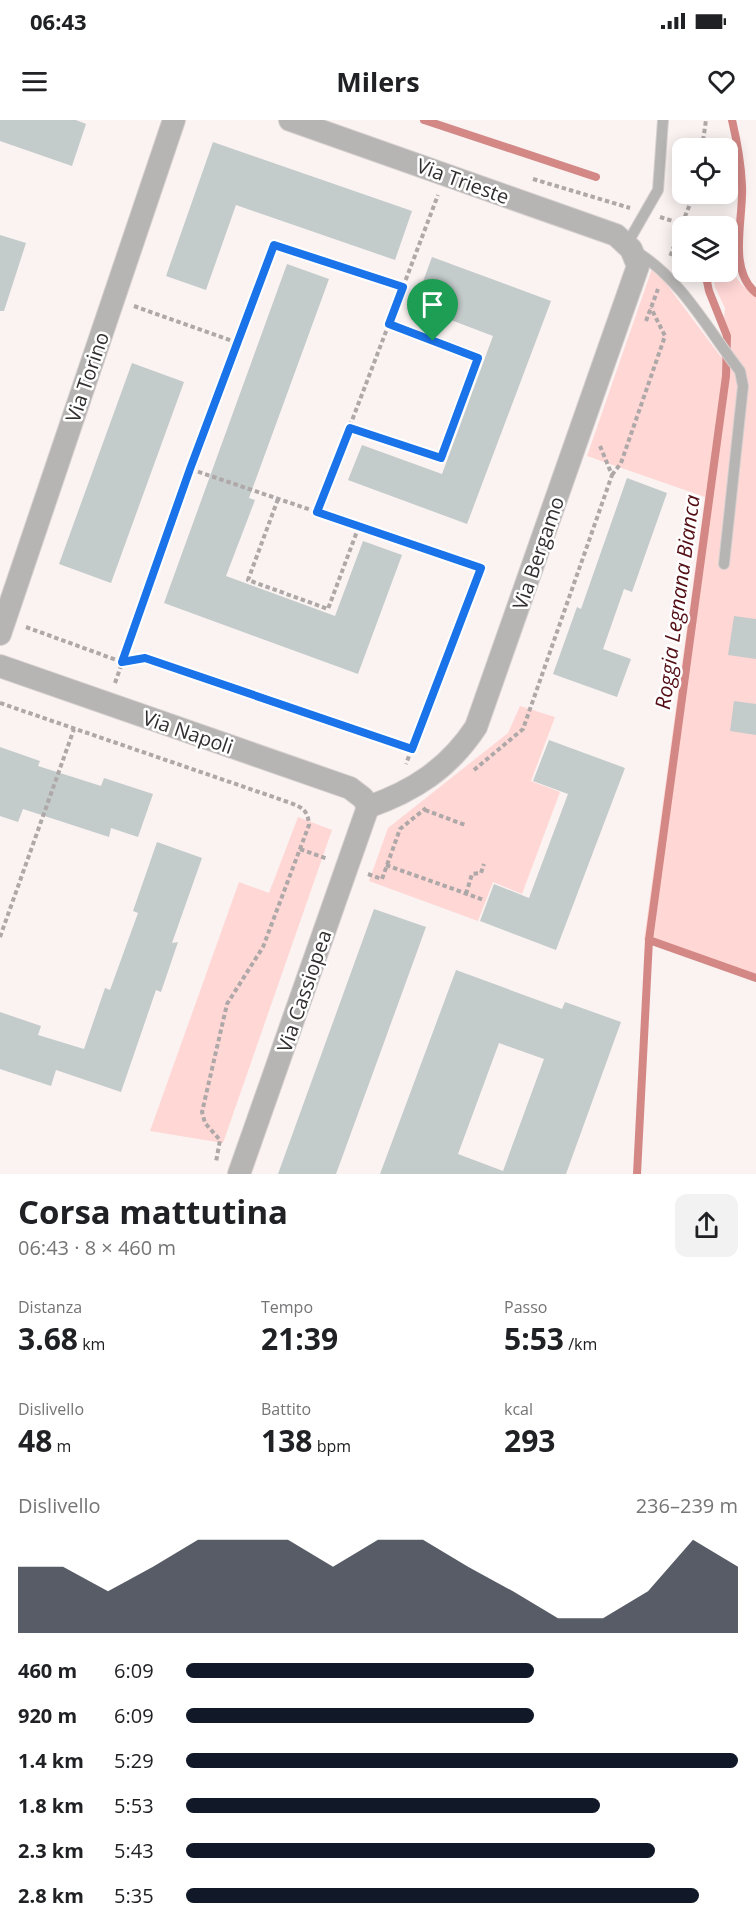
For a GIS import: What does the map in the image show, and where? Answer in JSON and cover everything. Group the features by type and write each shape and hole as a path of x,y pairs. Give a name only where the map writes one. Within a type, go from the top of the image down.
{"street":[{"name":"Via Torino","path":"2,627 174,120"},
{"name":"Via Trieste","path":"290,120 616,235 629,246"},
{"name":"Via Bergamo","path":"368,807 401,795 434,775 454,757 476,727 637,273 637,260 629,246"},
{"name":"Via Napoli","path":"0,666 350,788 363,798 368,807"},
{"name":"Via Cassiopea","path":"239,1174 368,807"}],"lane":[{"path":"663,120 658,190 629,246 664,272 741,371 743,386 724,564"}],"path":[{"path":"703,138 706,120"},
{"path":"317,512 446,175"},
{"path":"532,178 672,221"},
{"path":"107,705 190,469 274,245 403,287"},
{"path":"644,328 672,251"},
{"path":"114,299 238,343"},
{"path":"468,775 524,729 612,475 621,463 665,336 651,308"},
{"path":"350,428 441,458 478,358 389,324"},
{"path":"603,436 599,447 612,475"},
{"path":"2,627 122,662 145,658 412,749 481,568 190,469"},
{"path":"278,499 248,580 328,609 359,526"},
{"path":"0,703 302,808 308,815 309,825 263,947 227,1004 202,1112 205,1123 220,1140 214,1174"},
{"path":"0,937 74,729"},
{"path":"300,849 382,879 400,829 433,803"},
{"path":"424,810 465,825"},
{"path":"466,894 472,874 481,873 484,864"},
{"path":"386,865 484,900"}],"shaded area":[{"path":"653,266 721,357 725,308 714,282 738,282 738,280 756,297 756,980 644,940 705,497 587,456"},
{"path":"520,706 555,717 531,781 560,792 522,894 493,882 478,921 369,881 388,828 508,733"},
{"path":"298,817 332,830 223,1143 150,1131 239,882 269,893"}],"building":[{"path":"0,120 76,120 86,124 72,166 0,141"},
{"path":"213,142 412,211 395,260 236,205 206,290 166,276"},
{"path":"0,235 26,243 4,311 0,311"},
{"path":"432,257 551,301 467,524 348,480 362,445 442,474 493,336 414,306"},
{"path":"287,264 329,279 249,498 255,500 226,576 335,616 363,541 402,555 358,674 164,603"},
{"path":"132,363 184,382 111,583 59,564"},
{"path":"627,478 667,493 632,592 624,589 603,649 631,659 617,697 553,674 577,607 581,609"},
{"path":"734,616 756,619 756,659 728,655"},
{"path":"734,701 756,704 756,735 730,731"},
{"path":"549,740 625,768 556,950 480,921 494,884 529,898 568,794 533,781"},
{"path":"0,747 40,761 38,766 101,786 104,778 153,794 138,837 111,828 109,837 23,809 18,822 0,816"},
{"path":"157,842 202,858 172,943 178,942 161,992 156,990 121,1092 56,1070 51,1086 0,1069 0,1012 41,1026 38,1035 84,1049 105,988 110,990 138,913 133,911"},
{"path":"374,909 426,927 336,1174 278,1174"},
{"path":"456,970 562,1009 565,1002 621,1022 566,1174 380,1174","holes":["499,1043 544,1059 503,1171 458,1154"]}],"waterway":[{"name":"Roggia Legnana Bianca","path":"424,120 596,177"},
{"path":"732,120 742,185 739,257 747,283 756,293"},
{"name":"Roggia Legnana Bianca","path":"637,1174 649,940 726,376 727,336 707,282"},
{"name":"Roggia Legnana Bianca","path":"649,940 756,978"}],"route":[{"path":"274,245 403,287 389,324 433,341 478,358 441,458 350,428 317,512 481,568 412,749 145,658 122,662 190,469 274,245"}]}
